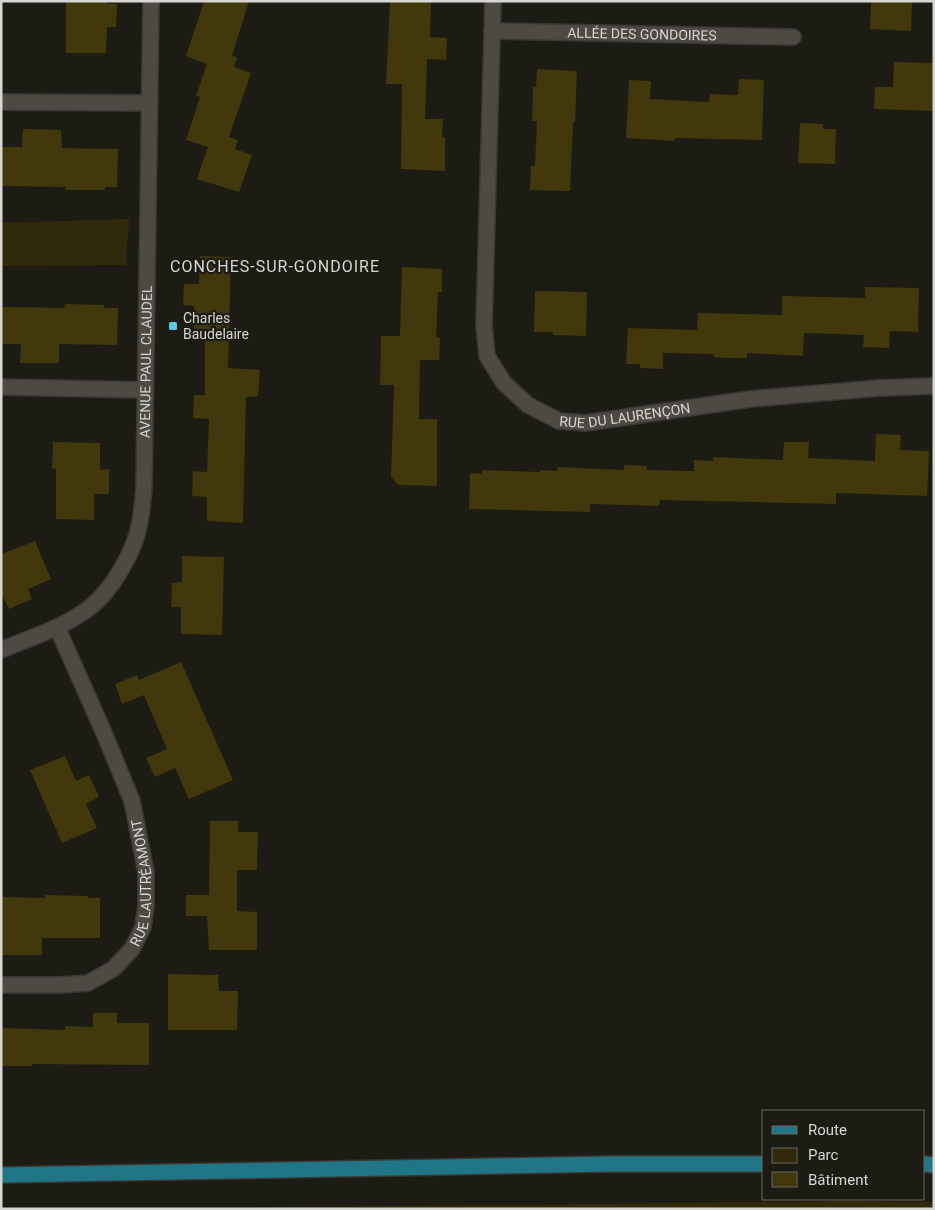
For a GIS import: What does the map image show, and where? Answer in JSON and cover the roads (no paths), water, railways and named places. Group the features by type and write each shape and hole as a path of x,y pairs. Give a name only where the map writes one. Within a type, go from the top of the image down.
{"main road":[{"path":"1,1175 612,1164 762,1164"}],"street":[{"name":"AVENUE PAUL CLAUDEL","path":"1,650 57,627 89,609 111,586 128,558 140,523 143,496 151,1"},
{"name":"RUE DU LAURENÇON","path":"493,1 484,326 488,356 504,383 528,405 559,421 585,423 750,399 879,388 934,386"},
{"name":"ALLÉE DES GONDOIRES","path":"492,31 793,37"},
{"path":"1,102 150,103"},
{"path":"1,386 145,390"},
{"name":"RUE LAUTRÉAMONT","path":"1,985 88,983 113,969 132,949 143,927 146,906 146,872 132,801 57,627"}],"place":[{"name":"Charles Baudelaire","path":"173,326"}],"district":[{"name":"CONCHES-SUR-GONDOIRE","path":"275,266"}]}
